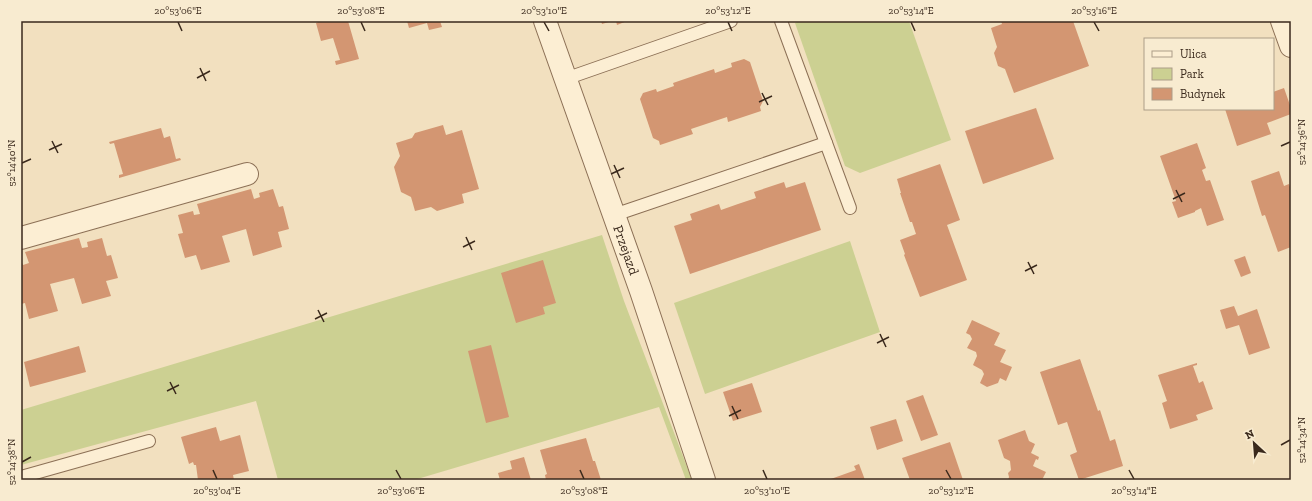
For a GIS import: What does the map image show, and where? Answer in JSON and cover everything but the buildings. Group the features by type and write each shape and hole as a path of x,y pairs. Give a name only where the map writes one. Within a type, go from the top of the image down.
{"street":[{"name":"Przejazd","path":"545,21 614,215 704,480"},
{"path":"1282,21 1291,46"},
{"path":"21,238 247,174"}],"lane":[{"path":"565,78 730,21"},
{"path":"781,21 850,208"},
{"path":"614,215 826,143"},
{"path":"21,477 149,441"}],"green space":[{"path":"800,21 909,21 951,140 860,173 845,166 795,23"},
{"path":"602,235 624,301 692,480 686,480 659,407 414,480 278,480 256,401 21,465 21,410"},
{"path":"850,241 880,332 705,394 674,303"}]}
